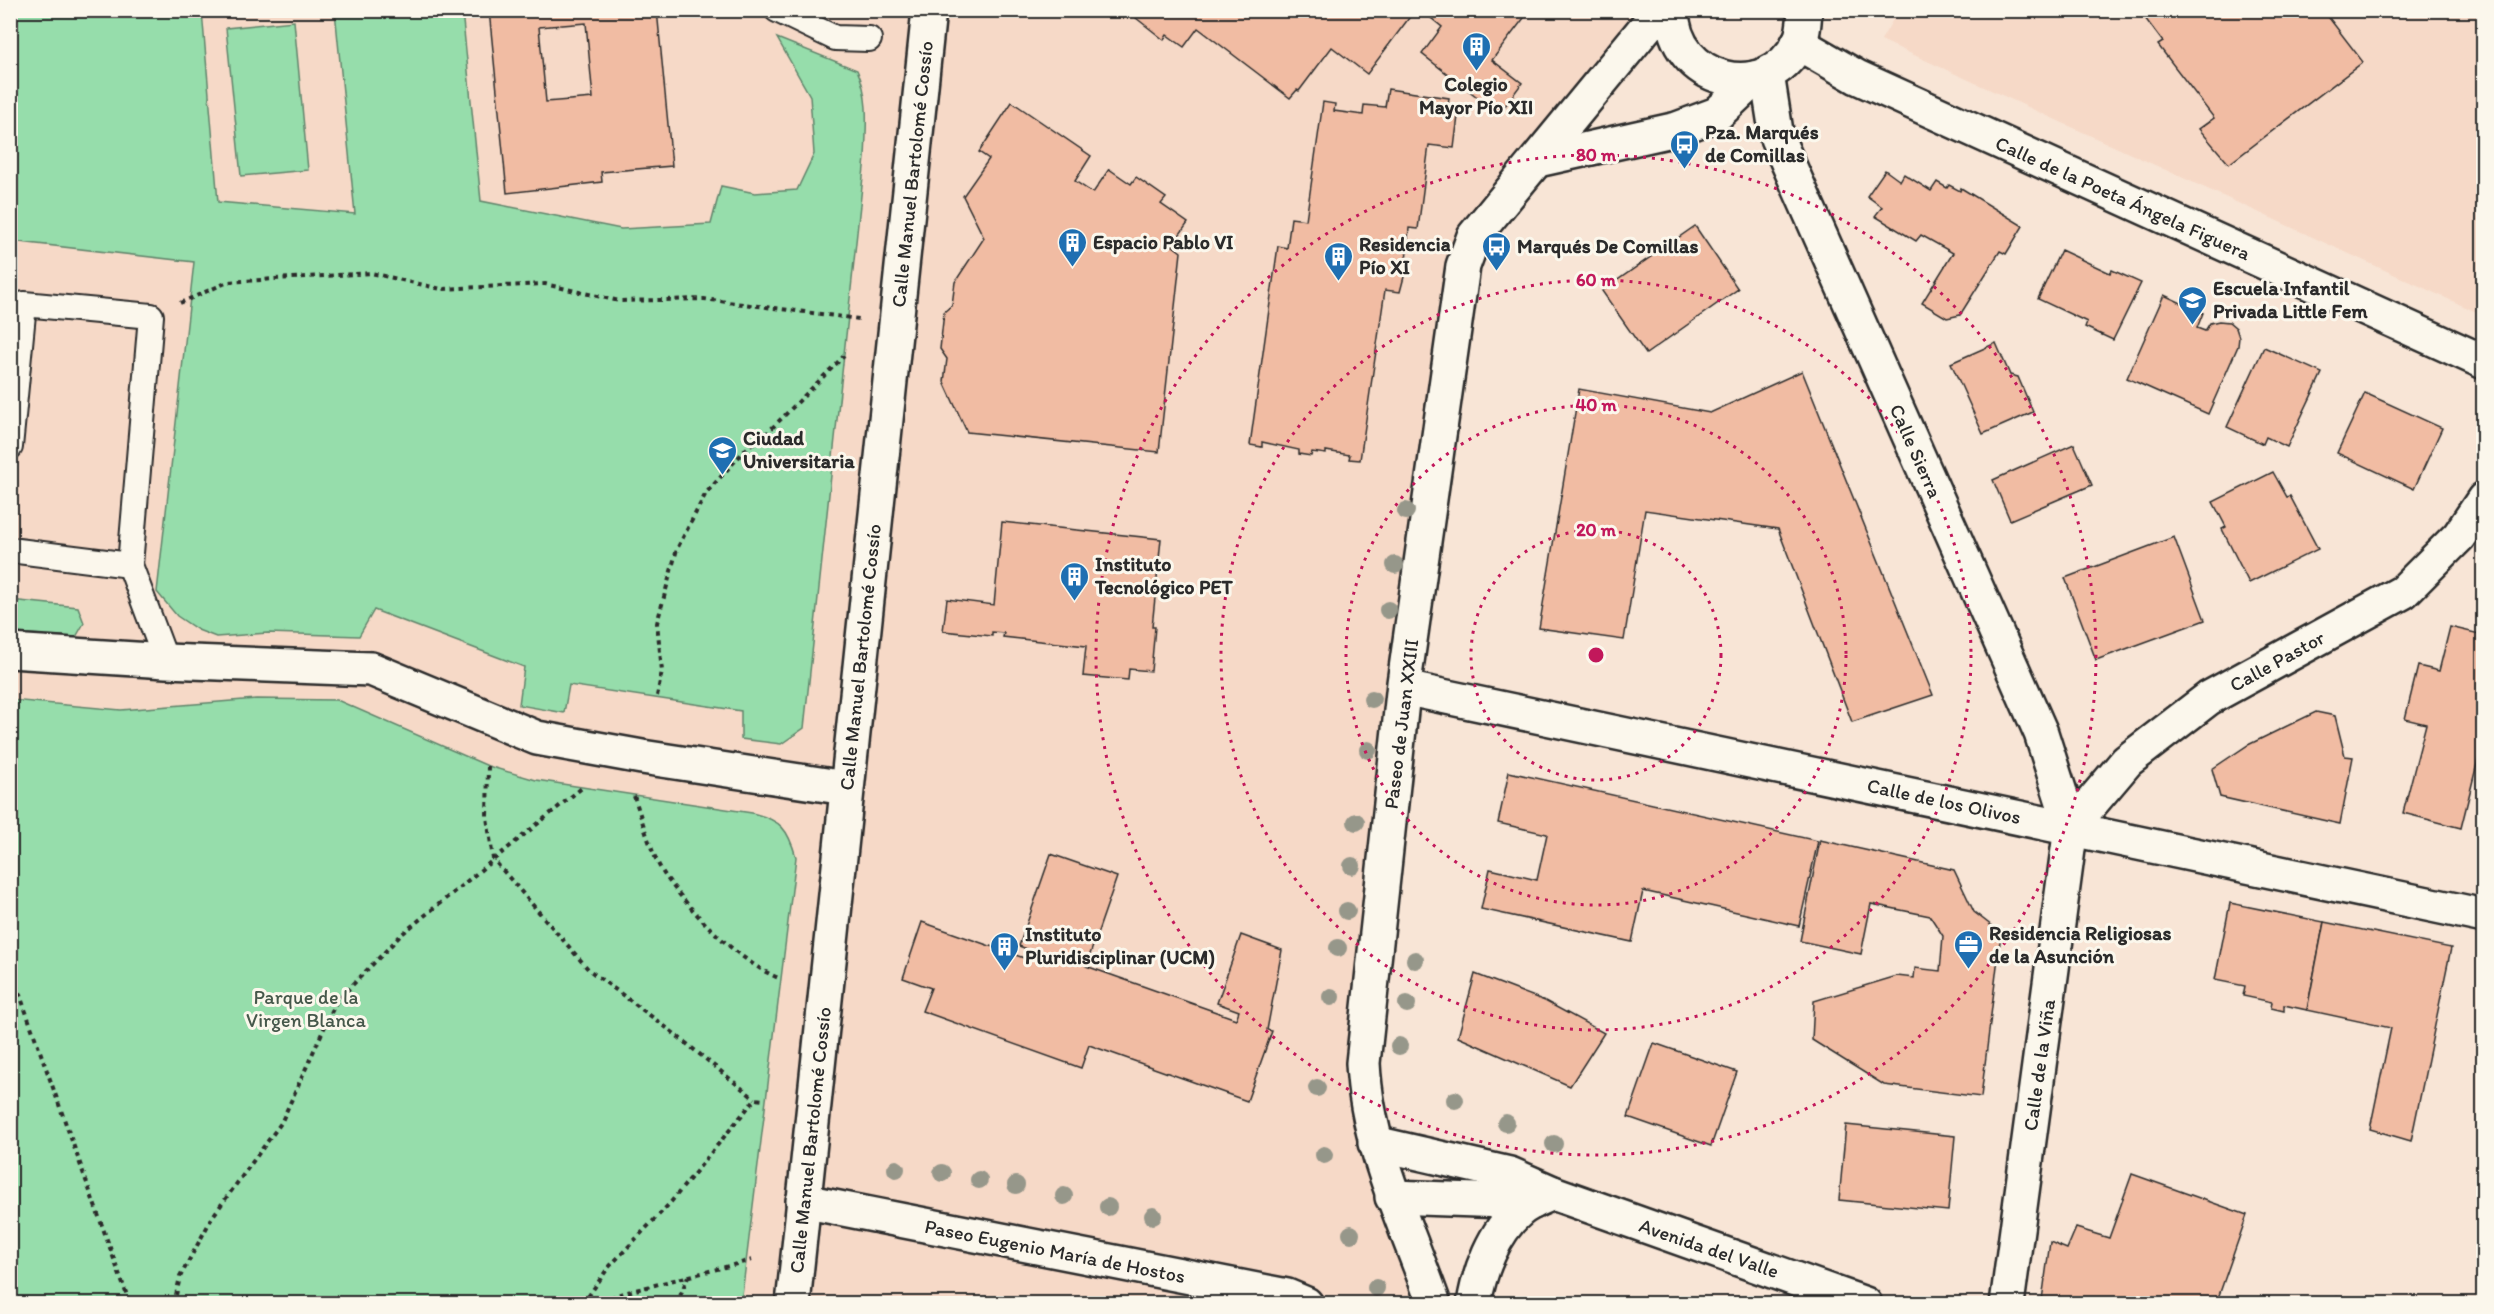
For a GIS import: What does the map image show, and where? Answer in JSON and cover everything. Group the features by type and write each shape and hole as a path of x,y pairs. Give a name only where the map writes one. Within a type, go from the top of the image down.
{"street":[{"name":"Calle Manuel Bartolomé Cossío","path":"793,1304 930,10"},
{"name":"Paseo de Juan XXIII","path":"1434,1304 1392,1197 1375,1143 1365,1100 1363,1063 1404,688 1463,266 1474,236 1660,10"},
{"path":"1672,10 1675,32 1683,51 1697,66 1715,76 1734,80 1761,76"},
{"path":"1538,160 1677,129 1717,114 1761,76 1785,61 1802,28 1830,10"},
{"name":"Calle de la Poeta Ángela Figuera","path":"1802,28 1857,76 2484,362"},
{"name":"Calle Sierra","path":"1761,76 1777,138 2041,733 2071,827"},
{"name":"Calle Pastor","path":"2071,827 2127,761 2210,698 2403,592 2459,536 2484,499"},
{"path":"10,651 166,662 371,669 537,738 642,757 846,788"},
{"name":"Calle de los Olivos","path":"1404,688 2484,916"},
{"name":"Calle de la Viña","path":"2007,1304 2071,827"},
{"name":"Avenida del Valle","path":"1375,1143 1510,1174 1543,1198 1864,1304"},
{"name":"Avenida del Valle","path":"1392,1197 1543,1198"},
{"path":"1474,1304 1478,1280 1501,1233 1518,1211 1543,1198"},
{"name":"Paseo Eugenio María de Hostos","path":"803,1201 1287,1296 1306,1304"}],"lane":[{"path":"777,10 835,38 869,39"},
{"path":"10,447 24,304 151,316 130,565 166,662"},
{"path":"10,550 130,565"}],"path":[{"path":"151,316 228,282 371,273 441,289 545,284 619,301 704,299 860,319"},
{"path":"657,696 662,671 657,623 677,549 706,493 746,448 768,432 844,356"},
{"path":"488,766 487,817 493,859 588,970 671,1031 755,1099 765,1100"},
{"path":"174,1304 180,1277 213,1216 281,1123 336,1002 402,934 583,787"},
{"path":"633,795 663,872 710,927 764,973 781,979"},
{"path":"10,968 130,1304"},
{"path":"583,1304 608,1269 671,1202 755,1099"},
{"path":"604,1304 616,1295 752,1260"},
{"path":"677,1304 688,1276"},
{"path":"614,1304 616,1295"}],"shaded area":[{"name":"Ciudad Universitaria","path":"10,11 1660,11 1474,236 1363,1063 1434,1303 11,1303"},
{"path":"1898,11 2483,11 2483,315 1881,40"}],"green space":[{"path":"11,10 202,11 218,202 355,214 335,11 462,11 481,201 621,229 711,224 721,186 755,193 797,190 814,154 810,96 777,38 857,70 866,102 865,158 804,728 781,744 741,739 741,711 569,685 564,713 519,705 524,667 374,610 359,636 268,633 216,637 198,630 177,616 157,592 194,262 11,241"},
{"path":"294,21 308,170 241,176 226,28"},
{"path":"10,600 78,607 84,623 76,637 11,633"},
{"name":"Parque de la Virgen Blanca","path":"256,699 337,700 488,766 536,780 752,813 770,819 782,827 790,839 796,857 741,1303 11,1303 11,700 121,710"}],"building":[{"path":"489,10 657,10 672,166 601,172 602,182 507,193","holes":["586,23 593,98 546,102 539,27"]},
{"path":"1137,10 1326,12 1415,10 1367,74 1332,47 1299,91 1297,90 1290,98 1198,28 1184,47 1167,35 1164,40 1136,18 1140,13"},
{"name":"Colegio Mayor Pío XII","path":"1421,10 1530,10 1492,60 1522,83 1499,114 1422,54 1442,27"},
{"path":"2139,10 2323,10 2363,62 2229,164 2199,129 2214,118 2158,45 2163,42"},
{"name":"Residencia Pío XI","path":"1388,89 1449,98 1447,114 1458,116 1454,148 1429,145 1418,229 1409,228 1405,273 1400,292 1385,290 1360,460 1349,459 1350,455 1326,451 1326,454 1312,452 1311,456 1299,454 1299,450 1262,442 1262,447 1250,445 1278,246 1287,248 1291,218 1306,220 1323,102 1335,104 1334,111 1363,115 1364,105 1385,107"},
{"name":"Espacio Pablo VI","path":"1012,102 1091,156 1075,181 1093,193 1109,169 1131,184 1136,177 1166,198 1161,204 1188,223 1172,245 1181,252 1159,452 967,432 944,382 947,359 940,349 944,312 952,305 955,282 984,238 963,196 989,159 979,152"},
{"path":"1885,170 1900,181 1904,174 1931,191 1937,182 1947,188 1949,185 1960,191 1961,188 2023,226 2006,254 2000,251 1960,315 1947,318 1922,303 1953,253 1921,235 1916,241 1875,216 1882,207 1867,196"},
{"path":"1695,226 1738,289 1646,354 1602,291"},
{"path":"2061,250 2110,273 2112,270 2141,283 2113,340 2085,327 2087,322 2038,299"},
{"path":"2164,295 2203,313 2197,328 2205,331 2210,323 2219,321 2229,322 2236,328 2239,337 2238,346 2208,414 2127,378"},
{"path":"1996,343 2010,375 2018,377 2033,412 1983,434 1951,363"},
{"path":"2264,347 2322,373 2287,447 2266,437 2263,444 2227,427"},
{"path":"1802,371 1933,695 1852,722 1778,529 1645,510 1624,640 1539,628 1579,389 1710,413"},
{"path":"2365,393 2442,428 2414,489 2337,453"},
{"path":"2074,444 2092,485 2010,520 1993,480"},
{"path":"2273,472 2287,497 2290,496 2318,549 2249,583 2222,529 2226,527 2213,502"},
{"name":"Instituto Tecnológico PET","path":"1002,522 1161,539 1152,627 1155,627 1151,671 1129,669 1128,680 1083,676 1086,646 1003,637 1004,633 992,632 992,636 943,631 947,599 994,605"},
{"path":"2174,537 2205,620 2096,660 2065,578"},
{"path":"2450,627 2484,635 2484,757 2479,756 2461,828 2403,813 2426,724 2405,719 2418,666 2439,671"},
{"path":"2316,712 2335,716 2345,756 2353,757 2340,824 2220,797 2212,769 2248,745"},
{"path":"1509,772 1818,841 1799,926 1643,891 1632,942 1481,909 1490,869 1537,880 1547,834 1498,823"},
{"name":"Residencia Religiosas de la Asunción","path":"1820,840 1954,870 1974,912 2001,933 1981,1097 1884,1085 1812,1040 1814,1001 1897,976 1914,978 1915,968 1940,971 1943,936 1930,916 1871,904 1861,954 1800,941"},
{"name":"Instituto Pluridisciplinar (UCM)","path":"1051,854 1117,877 1086,966 1236,1019 1239,1011 1217,1003 1241,935 1282,950 1267,1030 1272,1031 1247,1101 1089,1045 1081,1068 922,1011 931,988 903,978 922,922 1024,958 1027,949 1019,946"},
{"path":"2230,903 2324,922 2307,1010 2284,1005 2284,1011 2271,1008 2272,1002 2243,996 2245,986 2215,980"},
{"path":"2324,922 2451,948 2411,1141 2370,1129 2391,1028 2307,1010"},
{"path":"1475,974 1545,1001 1604,1033 1570,1086 1458,1037"},
{"path":"1654,1043 1737,1072 1711,1146 1628,1117"},
{"path":"1846,1125 1955,1136 1948,1211 1839,1200"},
{"path":"2132,1174 2247,1215 2216,1304 2132,1304 2126,1301 2125,1304 2053,1304 2042,1300 2050,1242 2067,1249 2076,1228 2109,1238"},
{"path":"2337,1297 2355,1304 2335,1304"}],"place":[{"name":"Colegio Mayor Pío XII","path":"1476,72"},
{"name":"Pza. Marqués de Comillas","path":"1684,170"},
{"name":"Espacio Pablo VI","path":"1072,268"},
{"name":"Marqués De Comillas","path":"1496,272"},
{"name":"Residencia Pío XI","path":"1338,282"},
{"name":"Escuela Infantil Privada Little Fem","path":"2192,326"},
{"name":"Ciudad Universitaria","path":"722,476"},
{"name":"Instituto Tecnológico PET","path":"1074,602"},
{"name":"Residencia Religiosas de la Asunción","path":"1968,970"},
{"name":"Instituto Pluridisciplinar (UCM)","path":"1004,972"}]}
